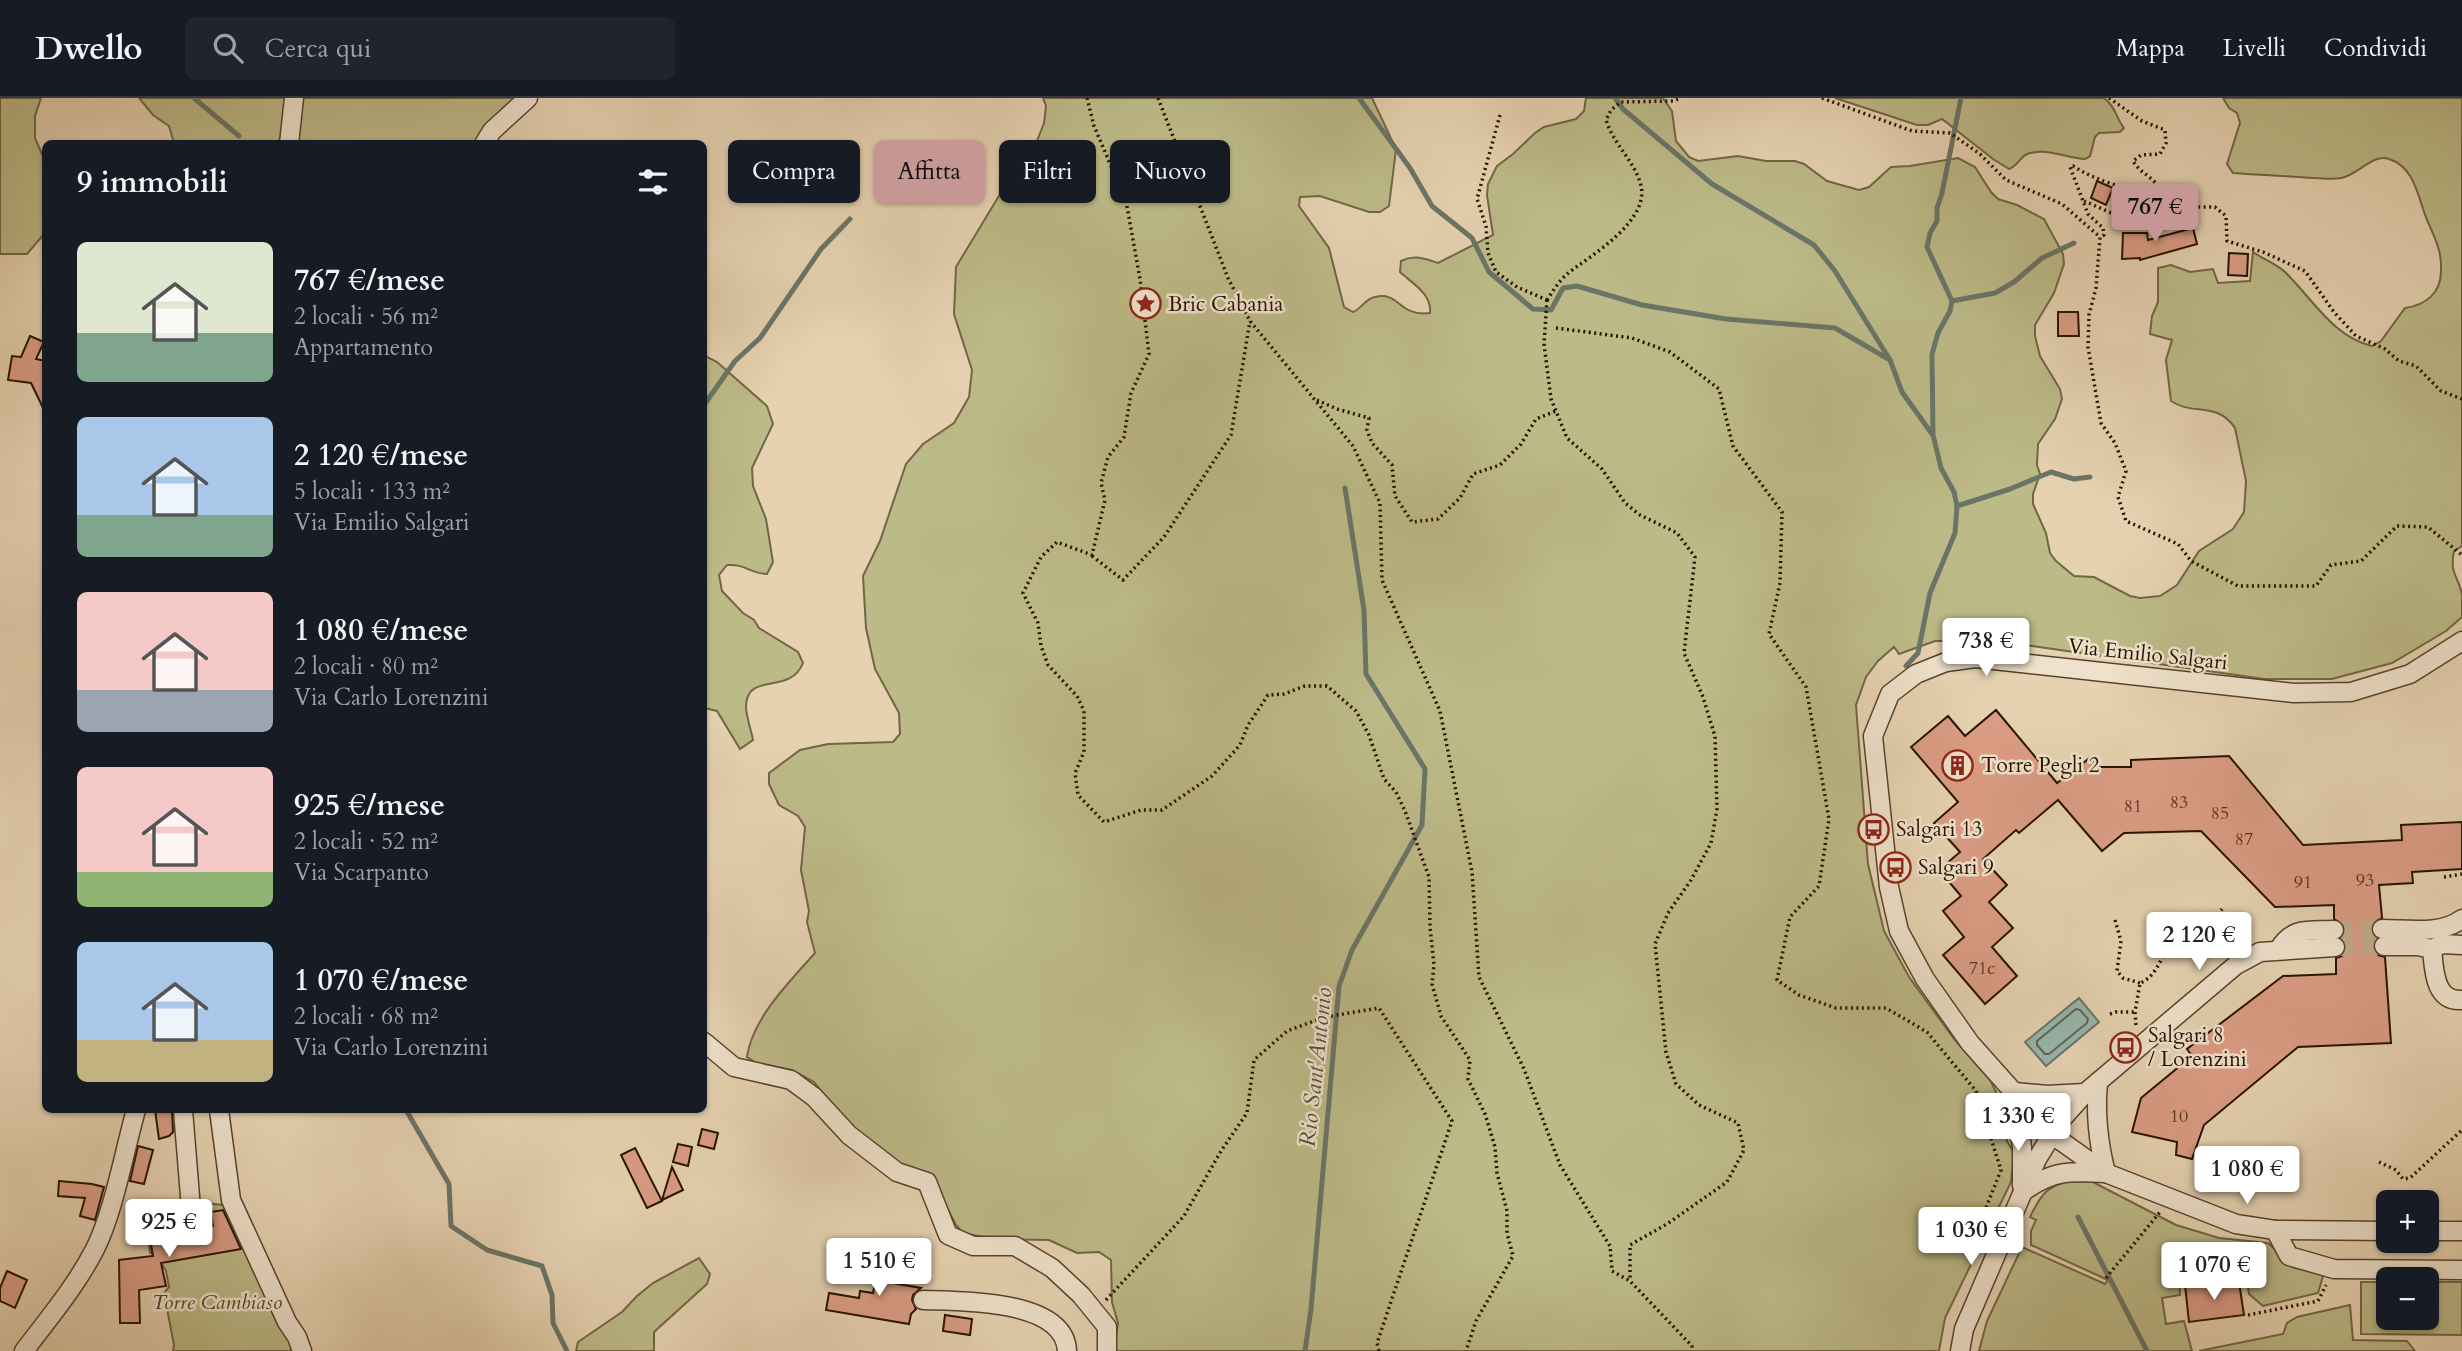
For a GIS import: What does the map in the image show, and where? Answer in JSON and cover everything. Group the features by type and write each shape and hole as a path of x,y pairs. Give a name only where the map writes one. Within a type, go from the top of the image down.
{"street":[{"path":"289,140 294,98"},
{"path":"486,140 492,131 528,98"},
{"name":"Via Emilio Salgari","path":"2106,1173 2052,1134 1970,1044 1925,979 1899,931 1889,887 1873,736 1890,694 1916,674 1945,662 1975,658 2294,693 2351,692 2410,674 2462,641"},
{"path":"2462,919 2439,929 2383,938 2432,949 2442,944 2462,945"},
{"path":"1960,1351 1964,1329 2037,1159 2052,1134 2092,1087 2236,965 2260,952 2335,939"},
{"path":"2432,949 2439,989 2444,995 2462,1000"},
{"path":"707,1044 734,1067 791,1080 814,1097 849,1135 897,1172 927,1182 948,1234 973,1246 1015,1246 1052,1268 1081,1295 1107,1327 1107,1351"},
{"path":"2022,1193 2022,1147 2014,1092 2047,1096 2092,1087"},
{"path":"2092,1087 2099,1146 2106,1173"},
{"path":"24,1351 79,1278 96,1246 106,1220 135,1113"},
{"path":"183,1113 192,1221"},
{"path":"219,1113 231,1200 287,1322 298,1337 302,1351"},
{"path":"2022,1193 2041,1179 2058,1173 2106,1173 2169,1200 2236,1224 2275,1230 2376,1231"},
{"path":"2275,1230 2289,1256 2334,1269 2462,1270"},
{"path":"2439,1231 2462,1231"},
{"path":"923,1300 973,1301 1012,1307 1053,1323 1067,1351"}],"path":[{"path":"1087,98 1094,126 1126,201 1140,279 1149,354 1131,394 1124,437 1108,457 1101,483 1105,500 1091,555"},
{"path":"1158,98 1228,278 1250,321 1353,446 1380,503 1382,580 1440,711 1472,872 1479,977 1524,1069 1560,1165 1610,1246 1612,1270 1630,1281 1692,1346 1691,1351"},
{"path":"1630,1281 1630,1245 1667,1224 1727,1182 1744,1150 1738,1123 1699,1105 1676,1084 1666,1052 1655,944 1668,913 1691,880 1711,843 1717,808 1716,736 1684,653 1696,557 1677,533 1640,515 1625,503 1602,469 1567,438 1551,400 1544,344 1547,300 1564,277 1617,237 1640,207 1641,183 1609,132 1606,120 1611,110 1621,103 1673,101 1681,98"},
{"path":"1822,98 1912,131 1950,133 1980,154 2006,180 2062,204 2100,237"},
{"path":"2109,98 2142,121 2165,130 2166,143 2160,154 2141,155 2133,161 2139,171 2152,178 2158,186 2152,194 2132,191 2070,167 2088,214 2103,228 2096,288 2089,316 2088,347 2101,423 2115,443 2126,471 2118,497 2126,521 2178,544 2191,561 2238,586 2316,586 2331,565 2361,561 2397,526 2428,527 2462,555"},
{"path":"1500,115 1477,199 1486,226 1488,253 1496,272 1517,287 1547,300"},
{"path":"2082,200 2125,219 2154,219 2176,207 2215,207 2226,216 2227,241 2263,252 2305,271 2334,312 2356,335 2385,349 2399,361 2416,366 2441,391 2462,399"},
{"path":"1250,321 1231,435 1164,537 1123,580 1091,555 1056,542 1041,557 1023,593 1038,623 1041,646 1048,665 1077,696 1084,711 1084,752 1075,773 1078,795 1104,822 1141,810 1162,810 1212,776 1240,745 1248,725 1268,695 1284,694 1305,686 1326,686 1356,711 1369,735 1384,779 1396,792 1429,877 1434,965 1432,984 1441,1016 1470,1060 1468,1079 1485,1114 1495,1147 1497,1173 1507,1211 1507,1233 1513,1255 1476,1321 1466,1351"},
{"path":"1556,328 1632,338 1670,352 1719,389 1732,446 1782,512 1780,583 1769,634 1806,687 1829,819 1819,886 1790,917 1777,980 1799,995 1836,1008 1886,1008 1927,1032 1976,1091 2000,1170 1974,1238 1970,1271"},
{"path":"1315,400 1337,410 1369,418 1367,430 1372,443 1392,465 1395,496 1412,522 1438,519 1460,498 1473,474 1500,465 1521,444 1536,419 1556,411"},
{"path":"2444,877 2462,874"},
{"path":"2115,920 2121,941 2117,971 2123,978 2140,983 2153,975 2174,942 2214,921 2222,909"},
{"path":"2140,983 2135,1012 2137,1025 2146,1042"},
{"path":"1095,1312 1184,1216 1221,1151 1247,1113 1254,1060 1287,1031 1325,1017 1379,1008 1452,1121 1377,1343 1379,1351"},
{"path":"2110,1014 2135,1012"},
{"path":"2379,1162 2396,1170 2403,1179 2410,1178 2462,1130"},
{"path":"2106,1278 2169,1200"},
{"path":"2248,1315 2318,1301 2334,1269"}],"green space":[{"path":"0,98 41,98 35,116 35,138 42,154 42,236 27,254 0,254"},
{"path":"139,98 288,98 286,124 279,140 173,140 169,126 153,115"},
{"path":"300,98 523,98 481,140 295,140"},
{"path":"1043,98 1372,98 1396,149 1389,206 1380,212 1369,212 1320,196 1300,197 1299,206 1329,248 1344,307 1353,312 1372,298 1383,296 1395,300 1411,311 1430,313 1425,295 1400,272 1401,261 1415,258 1438,263 1493,235 1487,195 1488,184 1497,166 1544,127 1576,119 1584,111 1586,98 1663,98 1672,111 1676,141 1689,157 1698,161 1738,156 1766,161 1795,161 1804,164 1827,181 1859,190 1869,187 1891,167 1958,158 1975,167 1998,199 2044,219 2063,254 2064,264 2054,293 2035,325 2040,356 2060,389 2062,399 2055,419 2038,444 2037,465 2040,474 2033,494 2033,504 2046,533 2050,553 2074,576 2094,577 2130,596 2140,598 2160,596 2177,585 2199,551 2233,529 2244,512 2246,481 2235,428 2228,420 2220,414 2188,408 2171,401 2166,360 2172,340 2150,334 2152,316 2158,302 2158,268 2171,265 2190,272 2213,269 2218,283 2250,281 2253,252 2285,272 2324,316 2346,335 2372,346 2381,341 2405,308 2431,297 2440,279 2440,257 2435,239 2414,184 2398,163 2389,159 2377,159 2347,176 2335,179 2233,173 2227,164 2240,123 2237,113 2229,108 2223,98 2462,98 2462,546 2454,551 2453,565 2461,589 2462,617 2446,631 2392,663 2332,679 2264,679 1997,641 1935,641 1899,654 1894,647 1878,661 1866,677 1856,705 1868,864 1884,931 1909,977 1954,1039 1990,1080 2004,1108 2007,1141 2014,1153 2011,1182 1945,1318 1939,1351 1114,1351 1118,1323 1112,1302 1111,1260 1099,1252 1077,1253 1049,1240 994,1239 963,1233 934,1183 880,1151 852,1130 814,1082 792,1070 756,1063 747,1057 750,1043 764,1015 815,953 807,922 809,911 801,870 805,827 798,816 779,805 769,784 769,773 800,750 828,744 893,742 900,734 899,713 875,669 866,628 863,576 880,541 906,464 923,444 954,423 969,397 972,370 954,314 956,267 999,196 999,203 1096,203 1096,140 1037,140 1044,123 1046,106"},
{"path":"1835,98 2104,98 2124,128 2120,132 2099,133 2095,137 2090,156 2085,159 2034,152 2024,156 2009,169 1942,119 1928,125 1917,125"},
{"path":"707,357 717,362 767,406 773,424 752,468 753,486 766,519 773,562 767,574 727,565 719,575 722,591 743,613 754,620 759,628 798,652 803,663 789,679 761,686 748,695 746,710 753,740 740,749 717,711 707,709"},
{"path":"2076,1179 2089,1180 2176,1225 2219,1238 2268,1243 2295,1268 2322,1272 2318,1293 2263,1306 2249,1294 2245,1271 2229,1268 2198,1269 2183,1276 2180,1295 2162,1298 2166,1324 2184,1321 2192,1351 1979,1351 1987,1321 2022,1247 2105,1284 2108,1280 2031,1245 2031,1231 2036,1220 2030,1217 2038,1201 2052,1187"},
{"name":"Torre Cambiaso","path":"206,1203 230,1206 298,1351 173,1351 164,1293 169,1287 166,1271 157,1255 150,1253 144,1212"},
{"path":"699,1258 710,1274 707,1284 654,1332 654,1351 576,1351 578,1342 622,1312 653,1283"},
{"path":"2361,1282 2376,1282 2376,1330 2439,1330 2439,1282 2462,1282 2462,1335 2361,1334"},
{"path":"2350,1305 2353,1340 2407,1341 2415,1351 2199,1351 2283,1334 2287,1323 2297,1317"}],"water":[{"path":"2079,998 2099,1022 2046,1066 2025,1042"}],"building":[{"path":"2097,181 2113,188 2106,205 2091,198"},
{"path":"2193,228 2197,244 2140,260 2122,259 2123,233 2147,233 2148,240"},
{"path":"2229,253 2248,254 2247,276 2228,275"},
{"path":"2058,312 2078,312 2079,336 2058,336"},
{"path":"30,336 42,341 36,359 42,360 42,406 31,383 8,380 12,356 21,357"},
{"path":"1996,710 2057,783 2091,757 2099,767 2131,767 2131,760 2229,756 2303,845 2402,840 2401,825 2462,822 2462,869 2412,872 2413,883 2379,885 2382,918 2373,923 2371,929 2376,938 2374,951 2385,957 2391,1043 2298,1047 2204,1125 2192,1159 2176,1155 2177,1142 2132,1132 2141,1098 2192,1056 2187,1049 2283,976 2336,974 2336,958 2342,956 2346,947 2342,938 2344,925 2334,919 2334,905 2275,907 2201,831 2124,833 2102,851 2058,800 2019,833 2016,830 1983,859 2007,885 1989,902 2013,928 1992,947 2017,976 1985,1004 1943,955 1964,937 1943,911 1961,896 1939,870 1960,852 1934,823 1958,802 1911,747 1948,716 1965,736"},
{"path":"155,1113 172,1113 173,1132 159,1139"},
{"path":"702,1129 718,1133 714,1149 698,1145"},
{"path":"678,1144 692,1147 688,1166 673,1162"},
{"path":"138,1146 153,1150 144,1184 130,1181"},
{"path":"635,1148 662,1201 647,1208 621,1155"},
{"path":"672,1167 683,1190 662,1200"},
{"path":"59,1181 104,1187 95,1220 80,1216 85,1198 58,1196"},
{"path":"223,1210 241,1249 161,1263 166,1286 139,1290 140,1323 120,1323 119,1260 153,1256 147,1223 166,1220 169,1234 194,1232 213,1226 211,1212"},
{"path":"880,1257 897,1260 892,1283 921,1288 913,1295 916,1309 911,1314 909,1324 826,1310 829,1293 859,1298 860,1291 873,1293"},
{"path":"7,1271 27,1280 15,1308 0,1301 0,1288"},
{"path":"2239,1282 2244,1315 2189,1322 2185,1285 2200,1283 2201,1287"},
{"path":"945,1315 972,1319 970,1335 943,1331"}],"waterway":[{"path":"194,98 239,136"},
{"path":"1359,98 1410,168 1432,206 1472,238 1489,272 1533,309 1551,310 1563,288 1577,286 1642,305 1726,319 1835,328 1890,360"},
{"path":"1615,98 1623,109 1712,184 1814,245 1835,271 1890,360 1902,392 1932,434"},
{"path":"1906,666 1918,653 1930,593 1955,533 1957,506 1954,492 1941,468 1933,435 1932,354 1952,301 1927,247 1930,233 1937,221 1937,208 1961,98"},
{"path":"707,401 735,361 760,338 821,249 850,219"},
{"path":"1952,301 1995,293 2014,282 2042,258 2074,243"},
{"path":"1957,506 2051,472 2074,479 2090,477"},
{"name":"Rio Sant'Antonio","path":"1305,1351 1339,986 1352,950 1422,825 1425,769 1366,674 1364,610 1345,488"},
{"path":"408,1113 449,1184 451,1226 487,1250 542,1266 552,1295 553,1323 567,1351"},
{"path":"2078,1217 2147,1351"}],"tunnel":[{"path":"2334,930 2382,929"},
{"path":"2335,947 2384,946"}],"place":[{"name":"Bric Cabania","path":"1145,304"},
{"name":"Torre Pegli 2","path":"1958,765"},
{"name":"Salgari 13","path":"1873,829"},
{"name":"Salgari 9","path":"1895,867"},
{"name":"Salgari 8 / Lorenzini","path":"2125,1047"}]}
